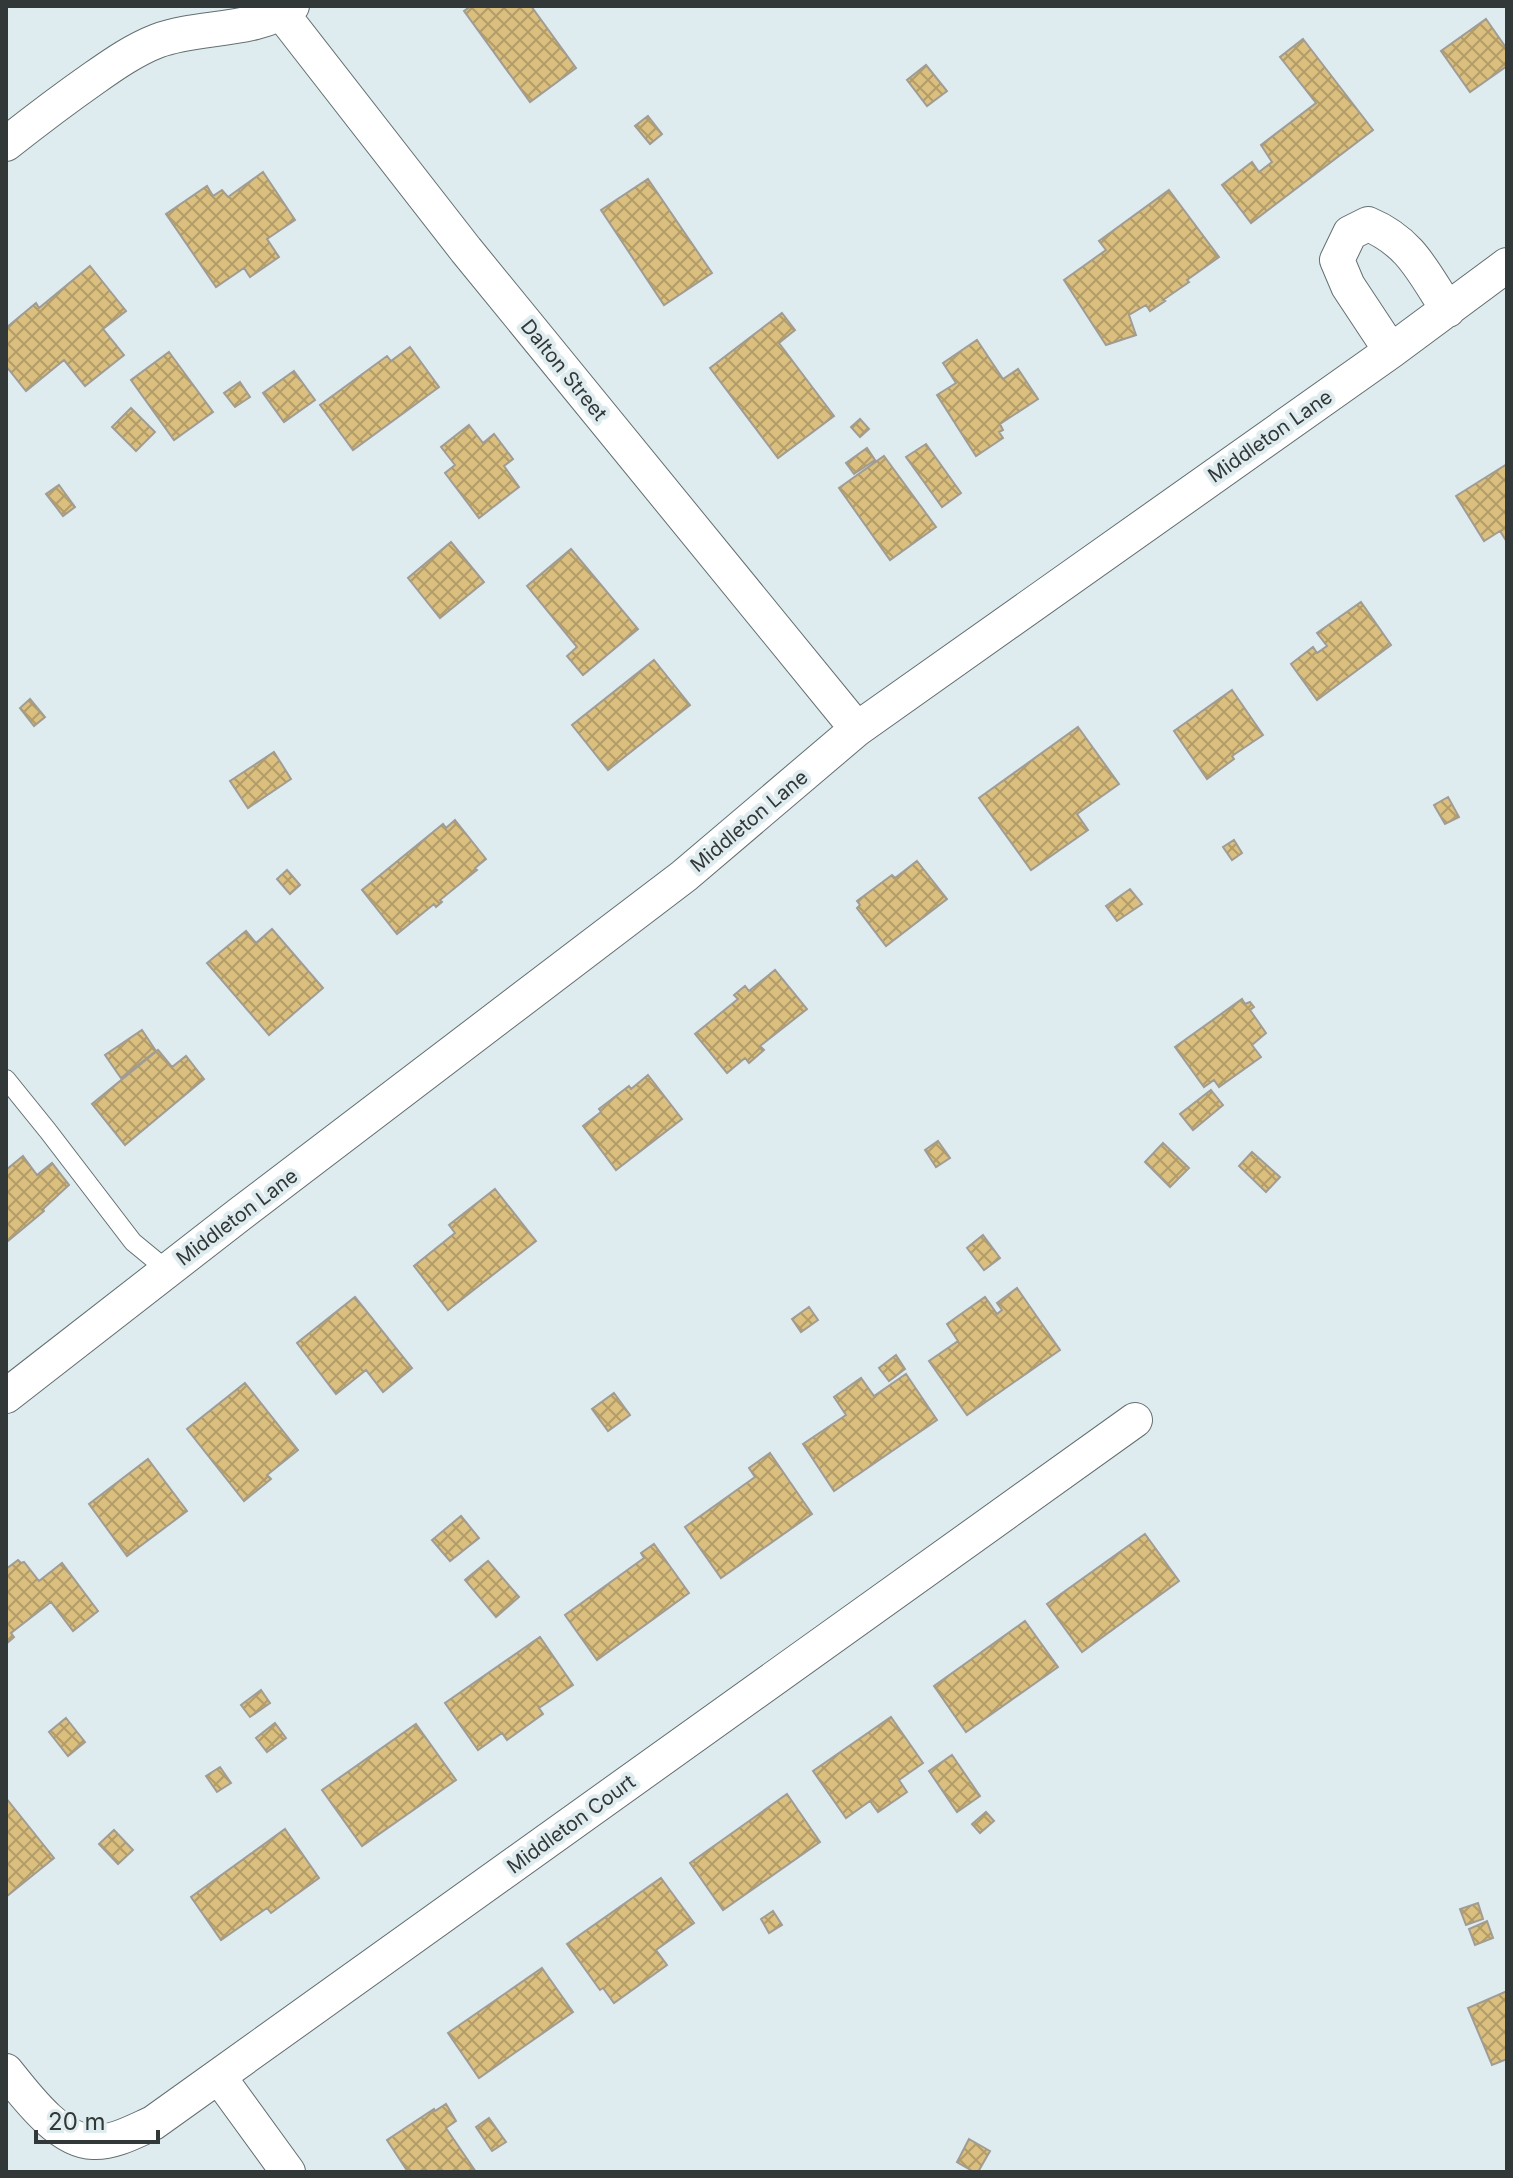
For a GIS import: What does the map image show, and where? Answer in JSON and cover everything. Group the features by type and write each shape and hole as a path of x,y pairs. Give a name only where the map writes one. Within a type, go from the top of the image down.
{"street":[{"path":"6,144 51,108 124,58 156,41 183,33 238,26 283,8"},
{"name":"Dalton Street","path":"283,8 466,250 857,729"},
{"path":"1391,351 1348,286 1337,260 1350,233 1368,224 1388,232 1407,248 1448,310"},
{"name":"Middleton Lane","path":"6,1396 684,876 857,729 1391,351 1507,265"},
{"name":"Middleton Court","path":"6,2071 27,2098 66,2135 92,2142 122,2137 153,2123 1135,1420"},
{"path":"219,2077 288,2172"}],"lane":[{"path":"6,1079 133,1242 167,1270"}],"building":[{"path":"471,6 531,6 576,68 530,102 464,11"},
{"path":"1486,19 1507,49 1507,66 1470,92 1441,51"},
{"path":"1303,39 1373,130 1251,223 1222,185 1252,162 1259,172 1272,162 1261,145 1316,103 1280,57"},
{"path":"926,65 947,91 927,106 907,80"},
{"path":"648,116 662,134 650,144 635,126"},
{"path":"263,172 295,220 267,239 279,257 250,277 244,268 216,287 166,214 207,186 213,196 222,190 228,197"},
{"path":"648,179 712,273 664,305 601,210"},
{"path":"1169,190 1219,257 1150,311 1146,305 1129,315 1136,335 1106,345 1064,280 1106,250 1099,241"},
{"path":"90,266 126,311 103,329 124,355 85,386 64,360 26,391 6,366 6,328 36,303 39,308"},
{"path":"782,313 795,330 779,343 834,416 778,458 710,368"},
{"path":"977,340 1003,379 1018,369 1038,399 1000,424 1003,430 999,432 1003,438 976,456 937,395 956,383 943,363"},
{"path":"410,347 439,387 353,450 320,405 387,356 391,361"},
{"path":"169,352 213,412 174,440 131,380"},
{"path":"294,371 315,400 284,422 263,393"},
{"path":"240,382 250,397 235,407 224,393"},
{"path":"131,408 155,432 136,451 112,427"},
{"path":"860,419 869,429 860,437 851,427"},
{"path":"469,425 483,443 494,434 513,459 504,466 519,487 479,518 445,473 455,465 441,447"},
{"path":"926,444 961,493 942,507 906,457"},
{"path":"867,448 875,460 854,474 846,463"},
{"path":"884,456 936,527 890,560 839,488"},
{"path":"1507,464 1507,542 1500,531 1484,541 1456,496"},
{"path":"59,485 75,507 63,516 46,494"},
{"path":"451,542 484,582 440,618 408,578"},
{"path":"571,549 638,629 583,675 567,656 577,647 527,586"},
{"path":"1361,602 1391,645 1317,700 1291,664 1313,647 1317,653 1327,646 1317,633"},
{"path":"654,660 690,705 608,770 572,725"},
{"path":"1232,690 1263,735 1232,756 1234,759 1207,779 1174,731"},
{"path":"30,699 45,717 34,726 20,708"},
{"path":"1078,727 1119,784 1077,814 1088,830 1031,870 979,798"},
{"path":"274,752 291,779 248,808 230,781"},
{"path":"1448,797 1459,817 1445,824 1434,805"},
{"path":"455,820 486,859 440,900 442,902 436,907 434,904 397,934 362,890 443,824 446,828"},
{"path":"1234,840 1242,853 1232,860 1223,847"},
{"path":"917,861 947,899 886,946 857,908 860,905 857,901"},
{"path":"287,870 300,885 290,894 277,879"},
{"path":"1130,889 1142,904 1117,921 1106,906"},
{"path":"272,929 323,988 269,1035 207,963 246,931 256,943"},
{"path":"775,970 807,1009 760,1046 764,1050 749,1063 745,1058 727,1073 695,1034 738,999 734,995 745,986 749,991"},
{"path":"1242,999 1245,1004 1250,1002 1254,1007 1250,1010 1266,1033 1252,1045 1261,1057 1219,1087 1214,1080 1204,1087 1175,1047"},
{"path":"142,1030 156,1051 121,1078 105,1055"},
{"path":"158,1050 172,1067 186,1056 204,1079 125,1145 92,1104"},
{"path":"648,1075 682,1119 616,1170 583,1126 601,1112 599,1109"},
{"path":"1211,1090 1223,1105 1193,1130 1180,1114"},
{"path":"938,1141 950,1158 936,1167 925,1150"},
{"path":"1163,1143 1189,1168 1170,1187 1145,1162"},
{"path":"1252,1152 1280,1177 1266,1192 1239,1166"},
{"path":"23,1156 37,1175 52,1163 69,1185 8,1241 6,1170"},
{"path":"495,1189 536,1241 448,1310 414,1266 455,1233 449,1225"},
{"path":"983,1235 1000,1258 984,1270 967,1248"},
{"path":"1017,1288 1060,1350 967,1415 929,1361 958,1341 947,1324 985,1297 997,1314 1002,1310 997,1303"},
{"path":"355,1297 412,1368 383,1392 366,1370 336,1394 297,1343"},
{"path":"809,1307 818,1320 801,1332 792,1319"},
{"path":"896,1355 905,1369 889,1381 879,1368"},
{"path":"906,1374 937,1420 834,1491 803,1444 846,1415 834,1397 861,1378 874,1396"},
{"path":"245,1383 298,1450 267,1475 271,1479 244,1501 187,1429"},
{"path":"614,1393 630,1415 608,1431 592,1409"},
{"path":"770,1453 812,1514 721,1578 685,1527 755,1477 749,1468"},
{"path":"148,1459 187,1511 127,1556 89,1504"},
{"path":"461,1516 479,1538 450,1561 432,1540"},
{"path":"1145,1534 1179,1581 1082,1652 1047,1604"},
{"path":"654,1544 689,1593 597,1660 565,1615 644,1558 641,1553"},
{"path":"18,1560 24,1562 39,1581 62,1563 98,1611 73,1631 51,1602 11,1633 14,1637 6,1644 6,1569"},
{"path":"488,1561 519,1597 496,1617 465,1580"},
{"path":"1025,1621 1058,1667 966,1732 934,1686"},
{"path":"540,1637 573,1685 539,1708 543,1714 507,1740 502,1733 478,1750 445,1703"},
{"path":"261,1690 270,1703 250,1717 241,1705"},
{"path":"891,1717 923,1763 899,1780 907,1792 878,1812 870,1801 846,1818 813,1771"},
{"path":"66,1718 85,1742 68,1756 49,1732"},
{"path":"275,1723 286,1738 267,1752 256,1738"},
{"path":"416,1724 456,1780 362,1846 322,1790"},
{"path":"952,1755 980,1796 957,1812 929,1771"},
{"path":"220,1767 231,1783 217,1792 206,1776"},
{"path":"787,1794 820,1842 723,1910 690,1863"},
{"path":"6,1798 54,1858 6,1897"},
{"path":"986,1812 994,1821 980,1833 972,1824"},
{"path":"285,1829 319,1878 271,1913 267,1908 221,1940 191,1897"},
{"path":"114,1830 133,1850 118,1864 99,1844"},
{"path":"661,1878 694,1923 656,1950 667,1965 614,2003 603,1988 600,1990 567,1944"},
{"path":"1478,1903 1483,1919 1466,1925 1460,1909"},
{"path":"773,1911 782,1925 769,1933 761,1919"},
{"path":"1487,1921 1493,1938 1475,1945 1469,1929"},
{"path":"542,1968 573,2012 479,2078 448,2033"},
{"path":"1507,1991 1507,2059 1492,2065 1468,2008"},
{"path":"446,2104 456,2121 446,2128 476,2172 408,2172 387,2140"},
{"path":"489,2118 506,2142 492,2151 476,2127"},
{"path":"969,2139 990,2151 978,2172 957,2162"}]}
